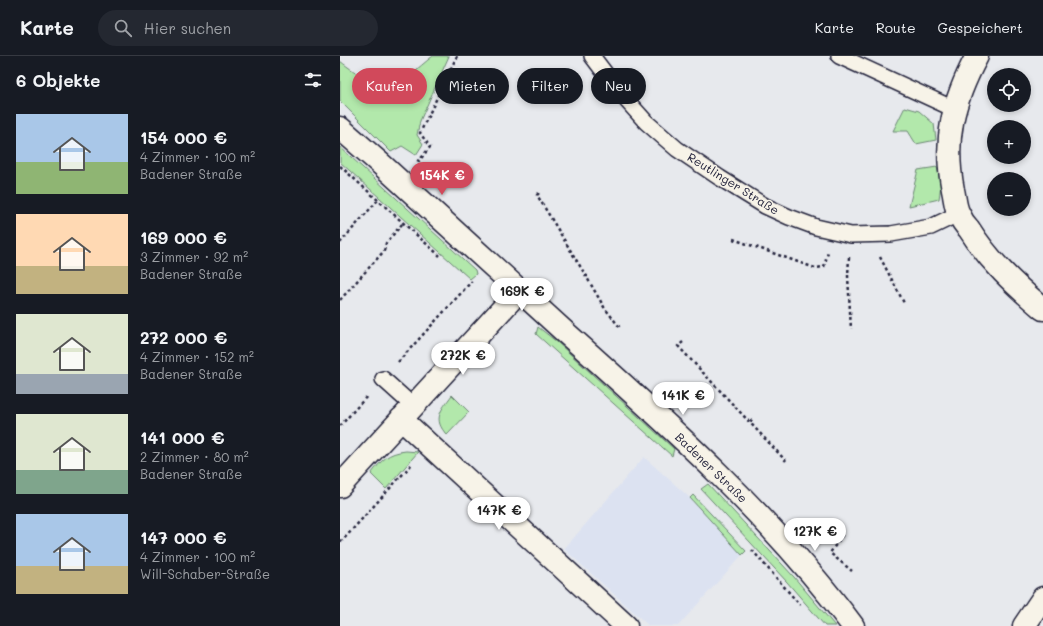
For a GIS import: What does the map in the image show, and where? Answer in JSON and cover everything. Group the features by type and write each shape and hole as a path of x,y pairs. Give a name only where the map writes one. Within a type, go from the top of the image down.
{"street":[{"path":"977,56 963,81 954,109 949,144 950,176 958,214 982,250 1016,285 1043,309"},
{"name":"Badener Straße","path":"340,128 489,262 519,291 644,402 747,502 827,590 853,626"},
{"path":"340,486 519,291"},
{"path":"407,412 430,445 619,624"},
{"path":"1024,626 1043,598"}],"lane":[{"name":"Reutlinger Straße","path":"592,56 620,93 641,116 677,149 765,206 789,217 816,227 850,235 891,234 931,226 958,214"},
{"path":"839,56 954,109"},
{"path":"383,379 407,412"}],"path":[{"path":"413,157 419,161 430,147 420,133 457,56"},
{"path":"340,166 442,258"},
{"path":"539,193 537,195 587,276 604,307 621,330"},
{"path":"340,243 378,200"},
{"path":"340,300 384,252 386,243 404,223"},
{"path":"733,239 815,268 824,267 834,231"},
{"path":"871,234 879,255 904,303"},
{"path":"850,235 848,276 851,329"},
{"path":"340,426 489,262"},
{"path":"464,278 500,311"},
{"path":"683,342 678,346 786,461"},
{"path":"750,422 754,419"},
{"path":"340,540 342,541 430,445"},
{"path":"829,520 827,523 844,534 830,553 852,571"},
{"path":"749,546 802,607"}],"shaded area":[{"path":"644,457 690,498 742,555 678,626 649,626 564,549"}],"green space":[{"path":"433,56 449,56 444,68 435,68 435,87 420,121 417,135 423,144 416,155 402,146 391,152 340,101 340,61 352,70 352,104 427,104 427,68 418,68"},
{"path":"905,107 919,111 934,124 936,140 916,144 908,131 893,131"},
{"path":"340,147 475,270 476,274 470,279 340,162"},
{"path":"937,167 941,185 939,199 909,206 918,170"},
{"path":"538,327 557,342 674,449 672,456 536,334"},
{"path":"452,395 469,412 447,435 442,429 439,419 444,405"},
{"path":"406,451 418,452 386,489 371,474 389,455"},
{"path":"708,484 794,577 835,626 825,626 787,582 701,489"},
{"path":"693,495 746,551 742,555 690,498"}]}
